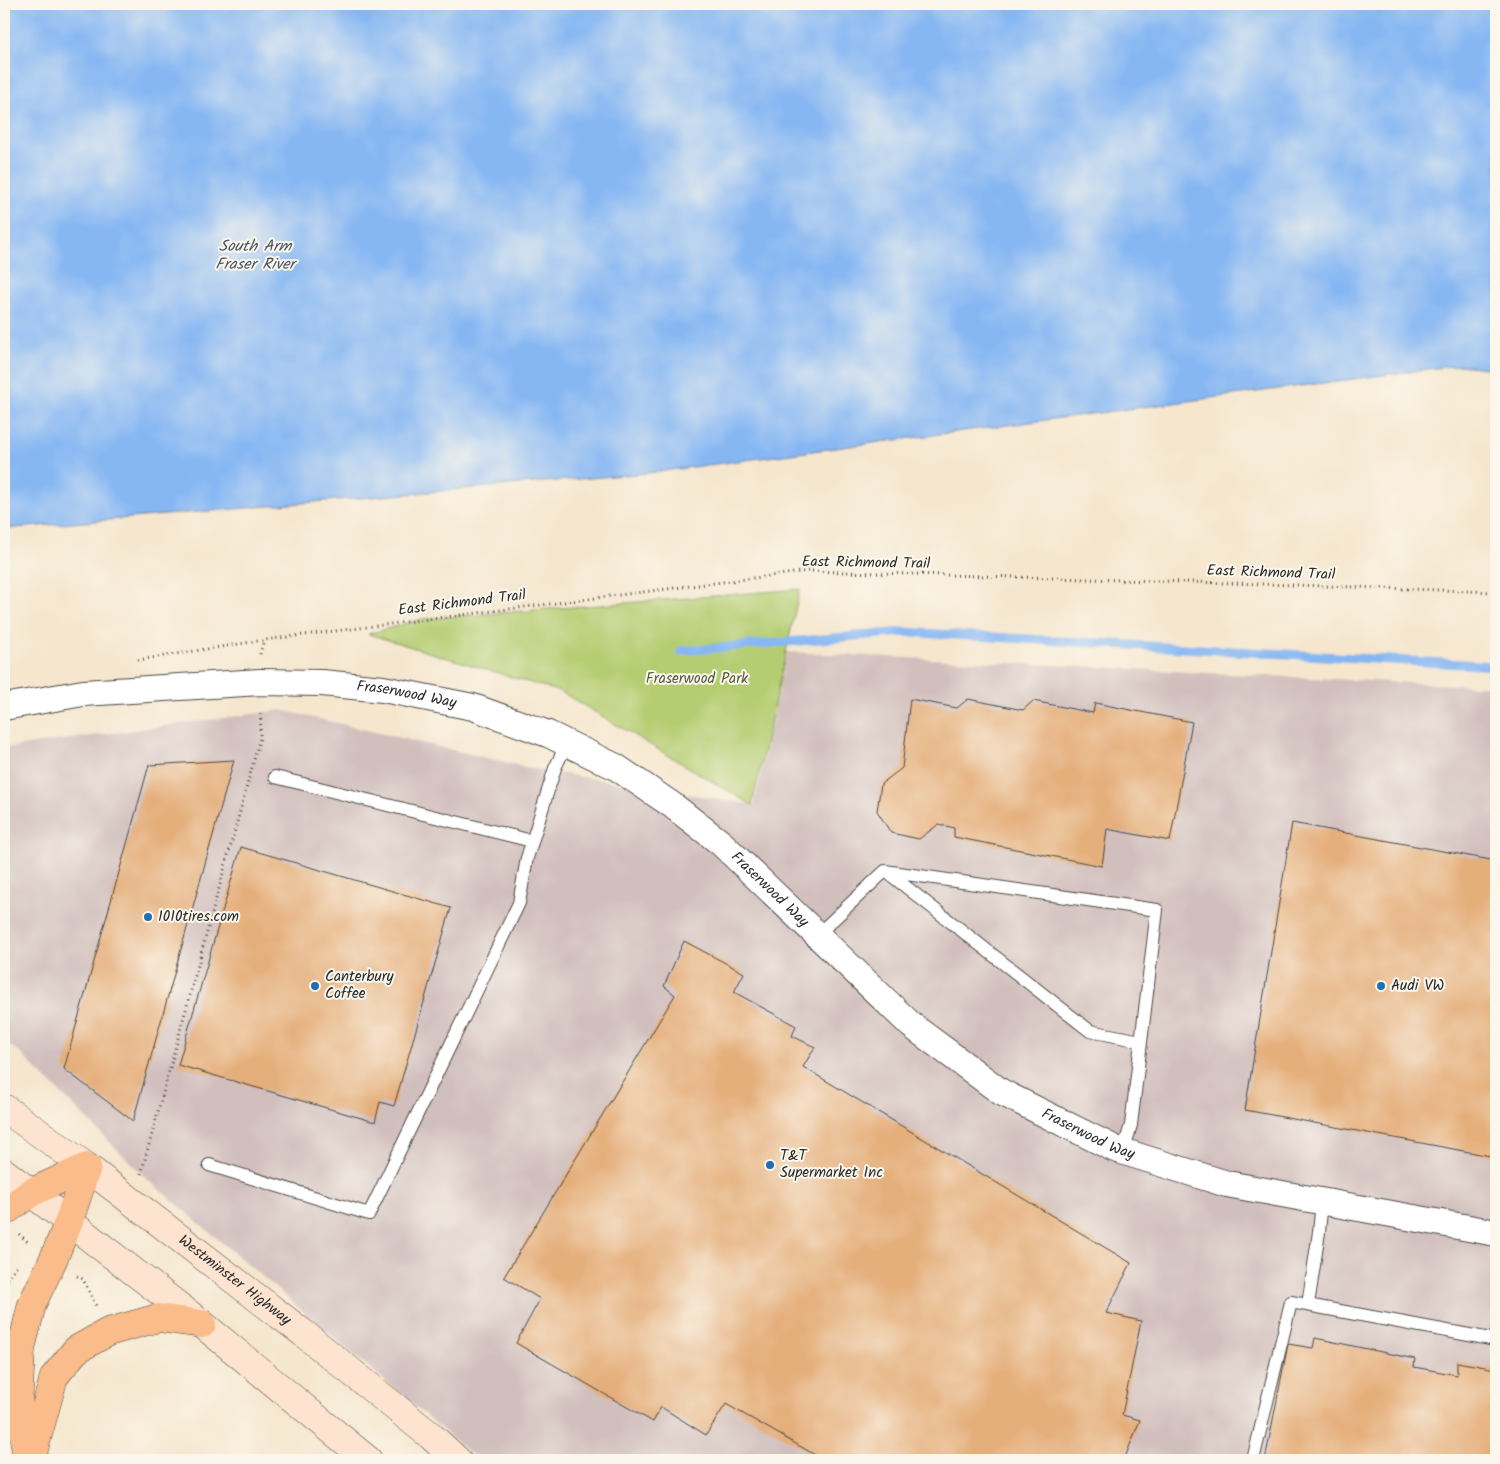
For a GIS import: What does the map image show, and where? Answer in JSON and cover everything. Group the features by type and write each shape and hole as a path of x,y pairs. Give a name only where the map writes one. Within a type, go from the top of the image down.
{"highway":[{"path":"4,1212 32,1192 88,1167"},
{"path":"29,1460 18,1410 21,1349 32,1304 48,1272 69,1221 88,1167"},
{"path":"29,1460 54,1377 76,1350 108,1332 158,1318 202,1324"}],"main road":[{"name":"Westminster Highway","path":"4,1108 88,1167 318,1346 431,1436 457,1460"},
{"path":"4,1172 202,1324 368,1460"}],"street":[{"name":"Fraserwood Way","path":"4,707 83,693 260,682 322,683 383,689 473,707 548,734 616,767 672,805 721,843 911,1025 1001,1092 1115,1149 1227,1184 1496,1233"}],"lane":[{"path":"209,1165 369,1214 519,903 532,840 555,768 567,743"},
{"path":"275,776 532,840"},
{"path":"817,935 886,871"},
{"path":"886,871 1157,910 1131,1125 1123,1152"},
{"path":"886,871 1090,1031 1141,1041"},
{"path":"1308,1305 1322,1201"},
{"path":"1254,1460 1291,1302 1496,1340"}],"path":[{"name":"East Richmond Trail","path":"151,657 264,640 809,571 1285,584 1496,592"},
{"path":"260,658 264,640"},
{"path":"139,1180 260,738 261,713"},
{"path":"74,1274 82,1279 100,1315"}],"shaded area":[{"path":"787,652 1496,687 1496,1460 478,1460 146,1178 17,1050 4,1043 4,748 281,710 529,768 754,805"}],"green space":[{"name":"Fraserwood Park","path":"800,589 752,805 561,692 368,634 422,619"}],"water":[{"name":"South Arm Fraser River","path":"4,4 1496,4 1496,369 1459,365 648,473 4,529"}],"building":[{"path":"910,699 957,708 968,699 1023,710 1033,701 1093,713 1095,703 1192,722 1170,841 1107,829 1102,866 954,837 954,828 939,824 919,839 891,833 877,811 881,784 902,768"},
{"name":"1010tires.com","path":"234,760 133,1121 64,1069 149,765"},
{"name":"Audi VW","path":"1292,823 1496,861 1496,1157 1245,1110"},
{"name":"Canterbury Coffee","path":"241,847 451,908 394,1106 380,1102 375,1122 178,1065"},
{"name":"T&T Supermarket Inc","path":"684,941 744,973 734,992 796,1026 792,1036 815,1047 803,1067 1131,1263 1106,1313 1141,1321 1122,1415 1140,1420 1124,1460 824,1460 726,1404 706,1435 661,1407 653,1422 516,1343 540,1299 504,1277 675,995 664,986"},
{"path":"1315,1338 1415,1359 1414,1367 1457,1375 1457,1362 1496,1369 1496,1460 1265,1460 1288,1344 1313,1348"}],"waterway":[{"path":"681,651 904,632 1496,666"}],"place":[{"name":"1010tires.com","path":"148,917"},
{"name":"Canterbury Coffee","path":"315,986"},
{"name":"Audi VW","path":"1381,986"},
{"name":"T&T Supermarket Inc","path":"770,1165"}]}
